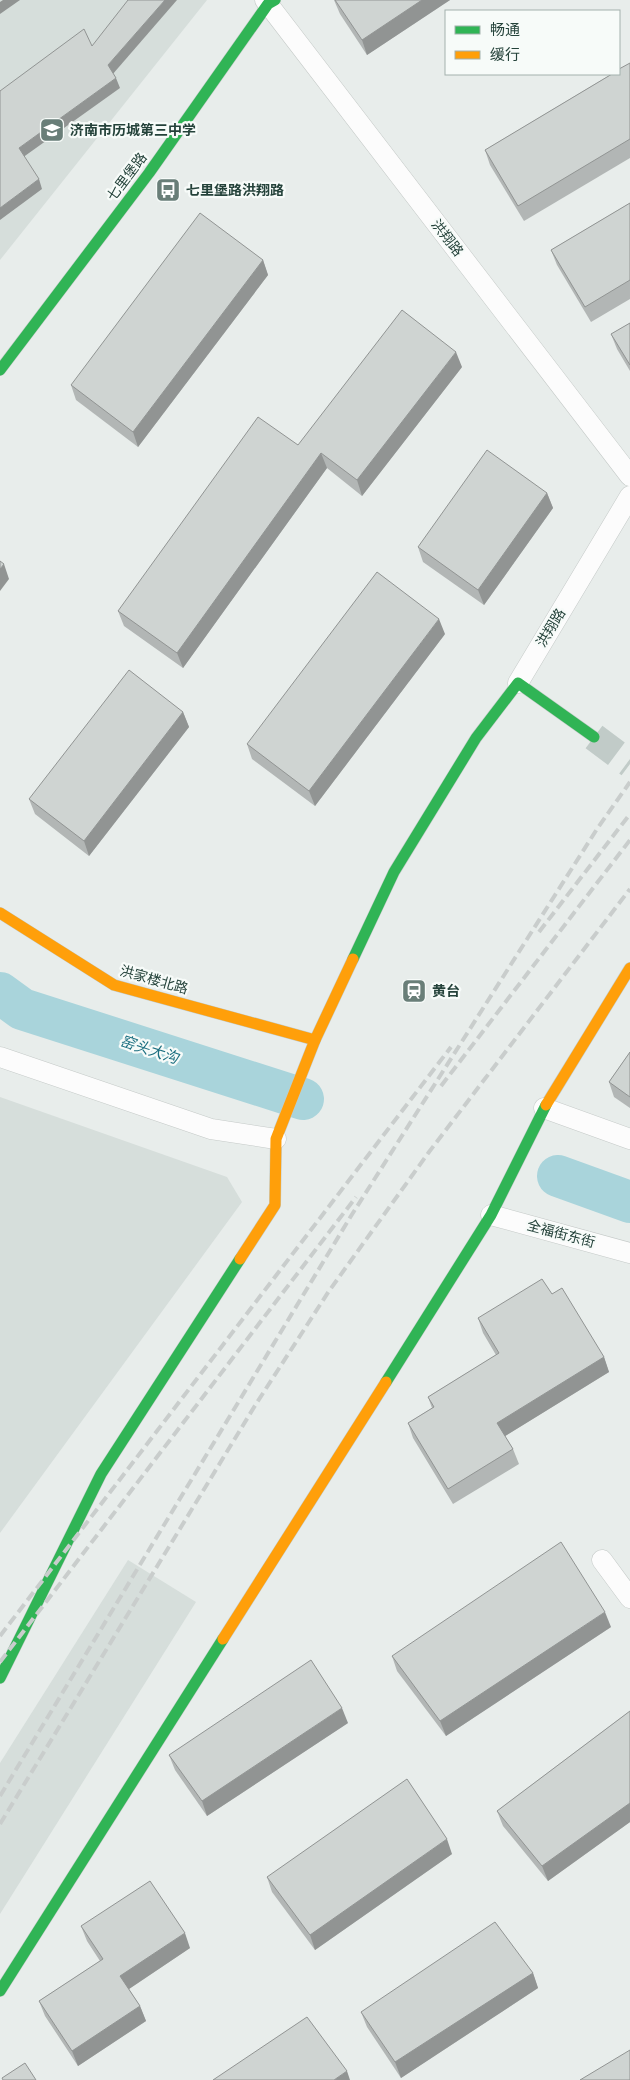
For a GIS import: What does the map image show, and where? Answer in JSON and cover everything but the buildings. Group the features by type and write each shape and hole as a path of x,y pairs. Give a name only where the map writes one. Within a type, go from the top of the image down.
{"street":[{"name":"七里堡路","path":"0,370 149,173 269,1"},
{"name":"洪翔路","path":"269,1 630,476"},
{"name":"洪翔路","path":"518,683 630,496"},
{"path":"0,1678 101,1474 275,1205 276,1139 315,1040 394,872 476,738 518,683 594,737"},
{"name":"洪家楼北路","path":"0,913 114,986 315,1040"},
{"path":"0,1991 491,1215 544,1108 630,968"},
{"path":"0,1057 211,1129 276,1139"},
{"path":"544,1108 630,1139"},
{"name":"全福街东街","path":"491,1215 630,1253"},
{"path":"602,1560 630,1598"}],"shaded area":[{"name":"济南市历城第三中学","path":"0,0 207,0 0,260"},
{"path":"0,1097 227,1177 242,1202 0,1533"},
{"path":"128,1560 196,1602 0,1914 0,1763"}],"waterway":[{"name":"窑头大沟","path":"0,993 22,1009 303,1099"},
{"name":"窑头大沟","path":"558,1176 630,1202"}],"tunnel":[{"path":"594,737 630,764"}],"railway":[{"path":"0,1796 351,1216 597,829 630,782"},
{"path":"539,932 630,814"},
{"path":"441,1086 630,840"},
{"path":"0,1824 256,1404 329,1291 429,1152 630,889"},
{"path":"0,1636 451,1047"},
{"path":"0,1662 356,1197"}],"traffic: fast":[{"path":"0,370 149,173 268,4 275,0"},
{"path":"353,959 394,872 476,738 518,683 594,737"},
{"path":"386,1382 491,1215 546,1105"},
{"path":"0,1678 101,1474 240,1259"},
{"path":"0,1991 223,1639"}],"traffic: slow":[{"path":"0,913 114,985 315,1040"},
{"path":"240,1259 275,1205 276,1139 315,1040 353,959"},
{"path":"546,1105 630,968"},
{"path":"223,1639 386,1382"}],"place":[{"name":"济南市历城第三中学","path":"52,130"},
{"name":"七里堡路洪翔路","path":"168,190"},
{"name":"黄台","path":"414,991"}]}
